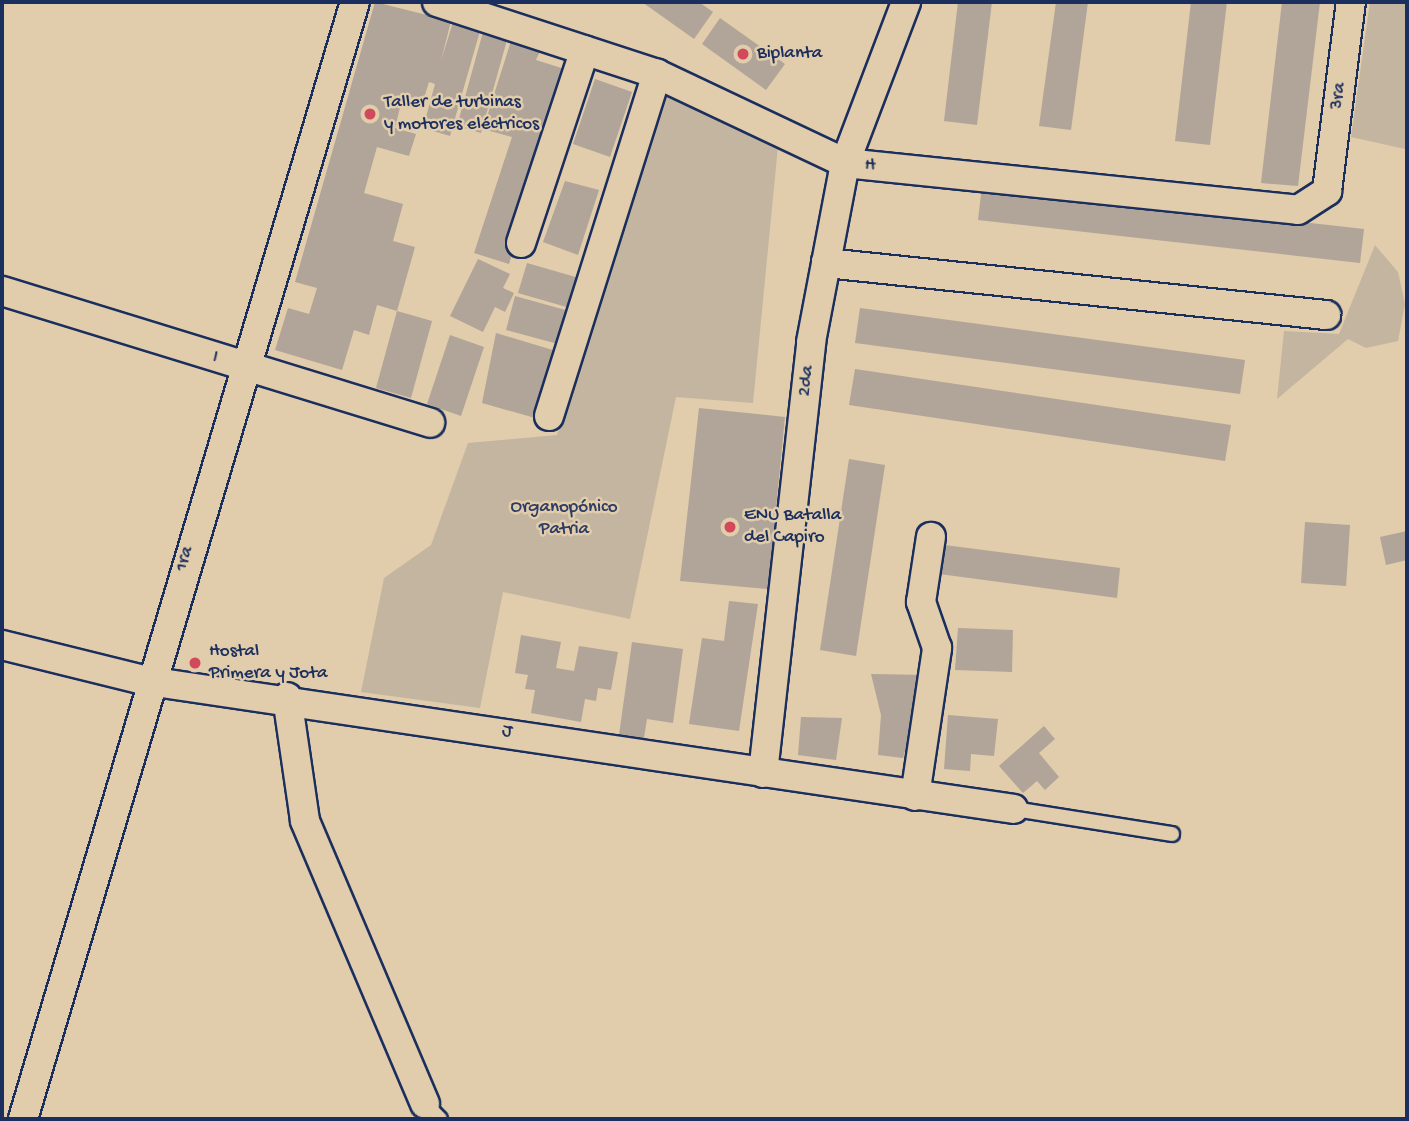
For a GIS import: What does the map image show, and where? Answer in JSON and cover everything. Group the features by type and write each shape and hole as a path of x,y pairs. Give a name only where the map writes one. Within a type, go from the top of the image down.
{"street":[{"name":"1ra","path":"23,1119 148,681 355,2"},
{"name":"H","path":"437,2 657,74 845,163 1298,210 1327,191"},
{"name":"2da","path":"763,773 825,263 845,163 906,2"},
{"name":"3ra","path":"1327,191 1351,2"},
{"path":"521,243 584,50"},
{"path":"550,416 657,74"},
{"path":"825,263 1326,315"},
{"name":"I","path":"2,291 430,423"},
{"path":"915,796 937,648 921,602 931,537"},
{"name":"J","path":"2,645 148,681 287,697 763,773 1014,809"},
{"path":"287,697 305,821 432,1112"}],"lane":[{"path":"1014,809 1172,834"}],"green space":[{"path":"1370,2 1407,2 1405,149 1351,137"},
{"name":"Organopónico Patria","path":"667,91 779,136 753,403 676,397 630,619 503,592 480,708 361,692 384,578 431,545 468,443 557,435"},
{"path":"1375,245 1398,272 1405,304 1398,341 1366,348 1348,339 1277,399 1284,331 1339,334"}],"building":[{"path":"375,2 451,21 441,61 453,22 480,31 450,136 423,128 435,84 429,82 423,101 403,95 395,128 416,134 409,156 377,147 364,193 403,204 393,241 415,247 397,311 377,305 369,335 354,330 342,370 275,350 288,308 309,314 317,288 295,282"},
{"name":"Biplanta","path":"642,2 699,2 713,12 694,39"},
{"path":"958,2 992,2 977,125 944,121"},
{"path":"1056,2 1088,2 1071,130 1039,126"},
{"path":"1191,2 1227,2 1210,145 1175,141"},
{"path":"1282,2 1320,2 1298,186 1261,183"},
{"name":"Biplanta","path":"720,18 785,64 766,90 702,44"},
{"path":"483,32 507,40 481,133 457,126"},
{"path":"511,41 540,51 536,60 571,71 509,264 474,253 512,137 483,129"},
{"path":"595,79 632,92 610,157 573,144"},
{"path":"565,181 599,190 578,255 543,242"},
{"path":"982,186 1364,229 1360,263 978,220"},
{"path":"478,259 510,274 503,288 514,293 505,312 495,307 483,332 450,316"},
{"path":"527,263 579,278 570,308 518,293"},
{"path":"515,296 569,311 558,344 506,330"},
{"path":"860,308 1245,360 1240,394 855,343"},
{"path":"397,311 432,321 411,398 376,388"},
{"path":"496,333 556,351 535,418 482,403"},
{"path":"450,335 484,347 461,416 427,404"},
{"path":"855,369 1231,425 1225,461 849,405"},
{"name":"ENU Batalla del Capiro","path":"699,408 785,417 768,589 680,581"},
{"path":"849,459 885,465 856,656 820,650"},
{"path":"1305,522 1350,525 1346,586 1301,583"},
{"path":"1407,531 1407,560 1386,565 1380,537"},
{"path":"937,544 1120,568 1117,598 932,573"},
{"path":"729,601 758,604 739,731 689,724 702,638 724,641"},
{"path":"958,628 1013,630 1012,672 955,670"},
{"path":"521,635 561,642 556,668 574,671 579,646 618,652 611,690 598,688 596,701 585,699 581,722 531,713 535,690 525,689 528,675 515,673"},
{"path":"632,642 683,649 673,723 647,719 644,738 619,735"},
{"path":"871,674 927,675 903,758 878,755 881,715"},
{"path":"948,715 998,719 994,756 971,754 970,771 944,769"},
{"path":"801,717 842,718 836,760 798,755"},
{"path":"1044,726 1055,739 1039,753 1059,777 1045,790 1037,781 1023,793 999,766"}],"place":[{"name":"Biplanta","path":"743,54"},
{"name":"Taller de turbinas y motores eléctricos","path":"370,114"},
{"name":"ENU Batalla del Capiro","path":"730,527"},
{"name":"Hostal Primera y Jota","path":"195,663"}]}
